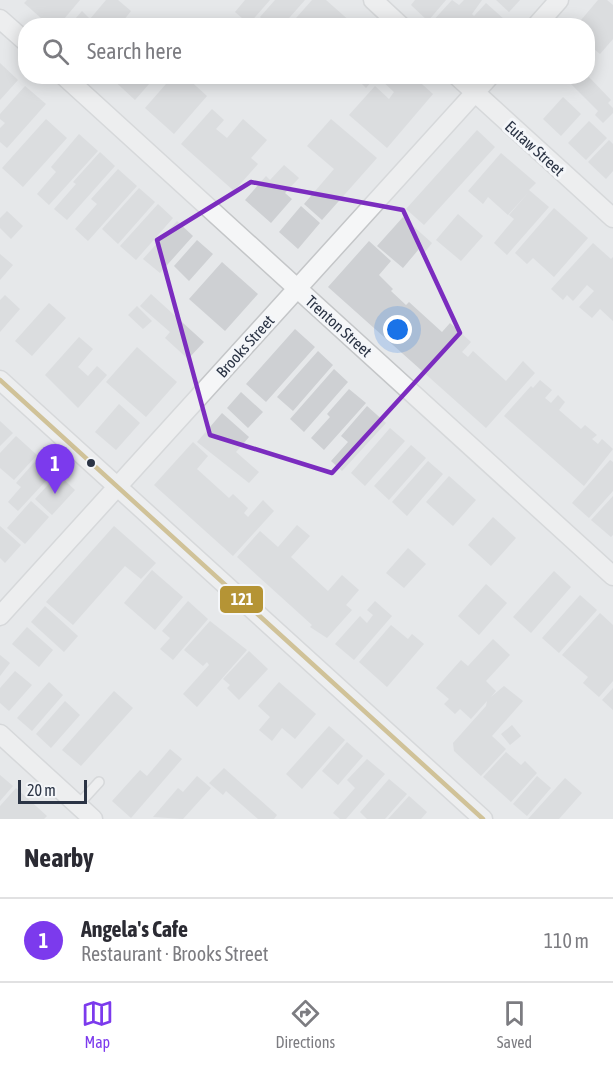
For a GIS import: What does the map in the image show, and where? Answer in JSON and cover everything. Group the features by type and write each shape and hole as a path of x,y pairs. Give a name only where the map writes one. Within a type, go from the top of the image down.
{"street":[{"path":"373,0 392,18"},
{"path":"543,18 559,0"},
{"path":"0,19 18,35"},
{"name":"Trenton Street","path":"73,84 613,576"},
{"name":"Eutaw Street","path":"465,84 613,218"},
{"name":"Brooks Street","path":"0,616 483,84"},
{"path":"0,380 483,819"},
{"path":"0,734 93,819"}],"lane":[{"path":"78,805 99,782"}],"highlighted area":[{"path":"251,182 403,210 460,333 332,473 210,435 157,240"}],"building":[{"path":"27,0 80,0 65,18 41,18 24,3"},
{"path":"106,0 118,0 131,11 125,18 91,18"},
{"path":"245,0 270,0 254,18 242,18 235,12"},
{"path":"275,0 305,0 289,18 260,17"},
{"path":"312,0 326,0 346,18 296,18"},
{"path":"415,0 446,0 431,18 425,18 411,5"},
{"path":"452,0 459,5 464,0 482,0 472,14 474,16 486,3 503,18 436,18"},
{"path":"496,0 520,0 509,12"},
{"path":"598,0 607,0 613,5 613,39 600,54 595,50 595,18 583,18"},
{"path":"82,11 89,18 76,18"},
{"path":"0,63 18,80 0,100"},
{"path":"595,83 611,100 608,103 613,108 613,113 603,123 595,115 598,111 571,84"},
{"path":"118,84 149,84 135,100"},
{"path":"166,84 194,84 207,96 174,134 145,108"},
{"path":"385,84 422,84 433,94 387,148 349,115 375,86 389,99 394,92"},
{"path":"25,86 46,104 7,148 0,142 0,128 5,123 0,119 0,114"},
{"path":"563,97 581,114 561,136 543,119"},
{"path":"212,109 224,120 216,129 227,138 243,119 267,140 251,158 258,164 234,191 181,144"},
{"path":"46,119 67,138 23,187 2,168"},
{"path":"331,119 377,158 322,220 304,204 334,169 307,146"},
{"path":"589,121 607,138 586,160 568,143"},
{"path":"477,130 495,147 424,225 406,209"},
{"path":"79,134 98,151 49,205 37,194 56,172 51,167"},
{"path":"609,140 613,144 613,171 606,179 588,162"},
{"path":"100,152 115,166 67,220 54,209 76,184 73,182"},
{"path":"501,153 536,183 529,190 549,207 507,255 494,243 514,219 509,215 528,193 508,215 488,197 483,204 468,191"},
{"path":"284,165 299,178 285,193 292,199 271,223 245,200 266,176 270,180"},
{"path":"118,169 137,186 88,241 75,229 97,204 91,199"},
{"path":"139,188 155,202 118,244 102,229"},
{"path":"158,204 173,218 136,260 120,246"},
{"path":"301,206 320,223 298,249 279,232"},
{"path":"554,208 588,238 554,277 533,258 527,264 515,253"},
{"path":"7,211 23,226 11,239 0,228 0,218"},
{"path":"458,214 483,236 461,261 436,240"},
{"path":"403,217 432,243 424,253 419,249 403,268 377,246"},
{"path":"177,221 193,236 160,273 143,259"},
{"path":"197,240 213,254 189,281 174,266"},
{"path":"369,241 391,261 379,275 393,289 391,291 406,305 409,302 442,332 450,323 471,342 462,352 468,357 473,351 506,381 523,361 535,373 486,428 328,287"},
{"path":"593,243 611,259 613,257 613,321 600,309 592,318 579,307 594,291 587,285 573,301 567,295 563,300 551,289"},
{"path":"0,254 13,265 0,280"},
{"path":"222,262 258,294 225,331 189,299"},
{"path":"151,294 204,342 188,359 165,338 170,332 140,306"},
{"path":"5,295 20,309 0,332 0,300"},
{"path":"49,303 66,318 32,356 15,341"},
{"path":"137,306 152,321 143,329 128,315"},
{"path":"295,329 315,347 266,402 246,384"},
{"path":"79,337 93,349 78,367 88,376 97,366 107,375 78,408 45,375"},
{"path":"137,347 177,382 146,417 106,382"},
{"path":"318,351 333,365 293,411 277,397"},
{"path":"334,369 348,382 304,432 290,419"},
{"path":"540,380 552,390 545,398 551,403 558,395 565,402 559,410 581,429 585,425 597,435 592,439 598,444 602,439 613,449 584,486 504,416 531,386 533,388"},
{"path":"349,389 366,403 324,450 311,438 330,417 327,414"},
{"path":"241,392 263,412 248,428 227,408"},
{"path":"119,404 140,423 116,450 95,432"},
{"path":"367,406 386,423 342,471 331,461 348,442 341,436"},
{"path":"222,413 249,437 236,452 259,472 249,483 197,442"},
{"path":"0,421 13,433 0,446"},
{"path":"390,428 405,441 365,486 351,473"},
{"path":"16,436 37,455 14,480 0,468 0,453"},
{"path":"193,442 208,456 197,469 229,498 233,494 248,508 244,513 248,517 263,500 274,511 233,556 154,485"},
{"path":"411,445 426,458 389,500 374,486"},
{"path":"39,457 55,471 18,511 8,502 21,487 16,483"},
{"path":"610,460 613,462 613,491 589,518 572,503"},
{"path":"428,461 443,474 407,516 392,502"},
{"path":"58,474 75,490 52,515 35,499"},
{"path":"449,476 476,500 453,526 426,502"},
{"path":"613,496 613,535 611,537 591,520"},
{"path":"31,501 49,517 25,544 7,528"},
{"path":"493,517 516,538 491,566 468,545"},
{"path":"297,525 310,536 291,557 328,591 342,575 359,590 346,605 352,610 327,638 310,627 312,625 237,557 260,531 278,547"},
{"path":"0,526 21,545 5,563 0,558"},
{"path":"114,526 156,563 141,579 125,566 73,625 46,602"},
{"path":"408,548 426,564 404,588 386,573"},
{"path":"152,570 183,597 155,630 124,603"},
{"path":"554,571 571,587 531,633 513,617"},
{"path":"486,584 507,603 479,635 458,616"},
{"path":"580,595 597,610 559,653 542,638"},
{"path":"188,601 208,619 173,660 160,649 170,638 162,631"},
{"path":"375,601 392,616 354,660 335,644 360,616 367,623 373,615 367,610"},
{"path":"45,606 78,636 64,652 31,622"},
{"path":"600,613 613,625 613,681 599,697 583,683 588,677 562,655"},
{"path":"210,621 247,650 197,707 183,694 209,665 207,662 203,666 184,650"},
{"path":"391,625 408,639 412,634 424,644 387,687 359,662"},
{"path":"27,627 53,650 39,667 12,644"},
{"path":"493,639 510,655 486,681 496,691 491,697 504,686 523,701 492,736 506,749 481,776 454,751 453,743 486,706 487,701 471,719 460,709 455,714 444,704 449,699 436,688 461,660 468,666"},
{"path":"249,651 268,669 239,700 227,688 230,685 223,679"},
{"path":"0,655 10,663 0,676"},
{"path":"15,671 32,685 9,711 0,703 0,688"},
{"path":"49,682 63,695 32,731 17,718"},
{"path":"279,682 316,714 295,739 282,728 272,741 259,730 270,717 258,706"},
{"path":"613,688 613,710 602,700"},
{"path":"114,691 133,708 81,766 62,750"},
{"path":"65,701 80,715 51,748 36,734"},
{"path":"512,725 521,736 510,745 501,734"},
{"path":"329,726 345,740 302,789 286,774"},
{"path":"347,742 363,756 338,785 322,771"},
{"path":"170,749 182,759 131,818 112,801 140,770 147,776"},
{"path":"506,752 521,765 525,761 537,773 511,802 483,777"},
{"path":"367,759 385,774 346,819 340,819 333,813 355,788 347,780"},
{"path":"224,768 277,815 274,819 258,819 226,791 223,795 209,783"},
{"path":"0,775 13,786 0,801"},
{"path":"197,776 211,788 183,819 153,817 178,788 183,792"},
{"path":"537,776 551,788 527,816 513,804"},
{"path":"565,778 582,793 559,819 528,819"},
{"path":"389,779 407,794 385,819 367,819 360,812"},
{"path":"16,788 47,816 44,819 0,819 0,806"},
{"path":"409,796 427,812 421,819 388,819"}],"transit line":[{"name":"121","path":"0,380 483,819"}],"place":[{"name":"Angela's Cafe","path":"55,494"}]}
